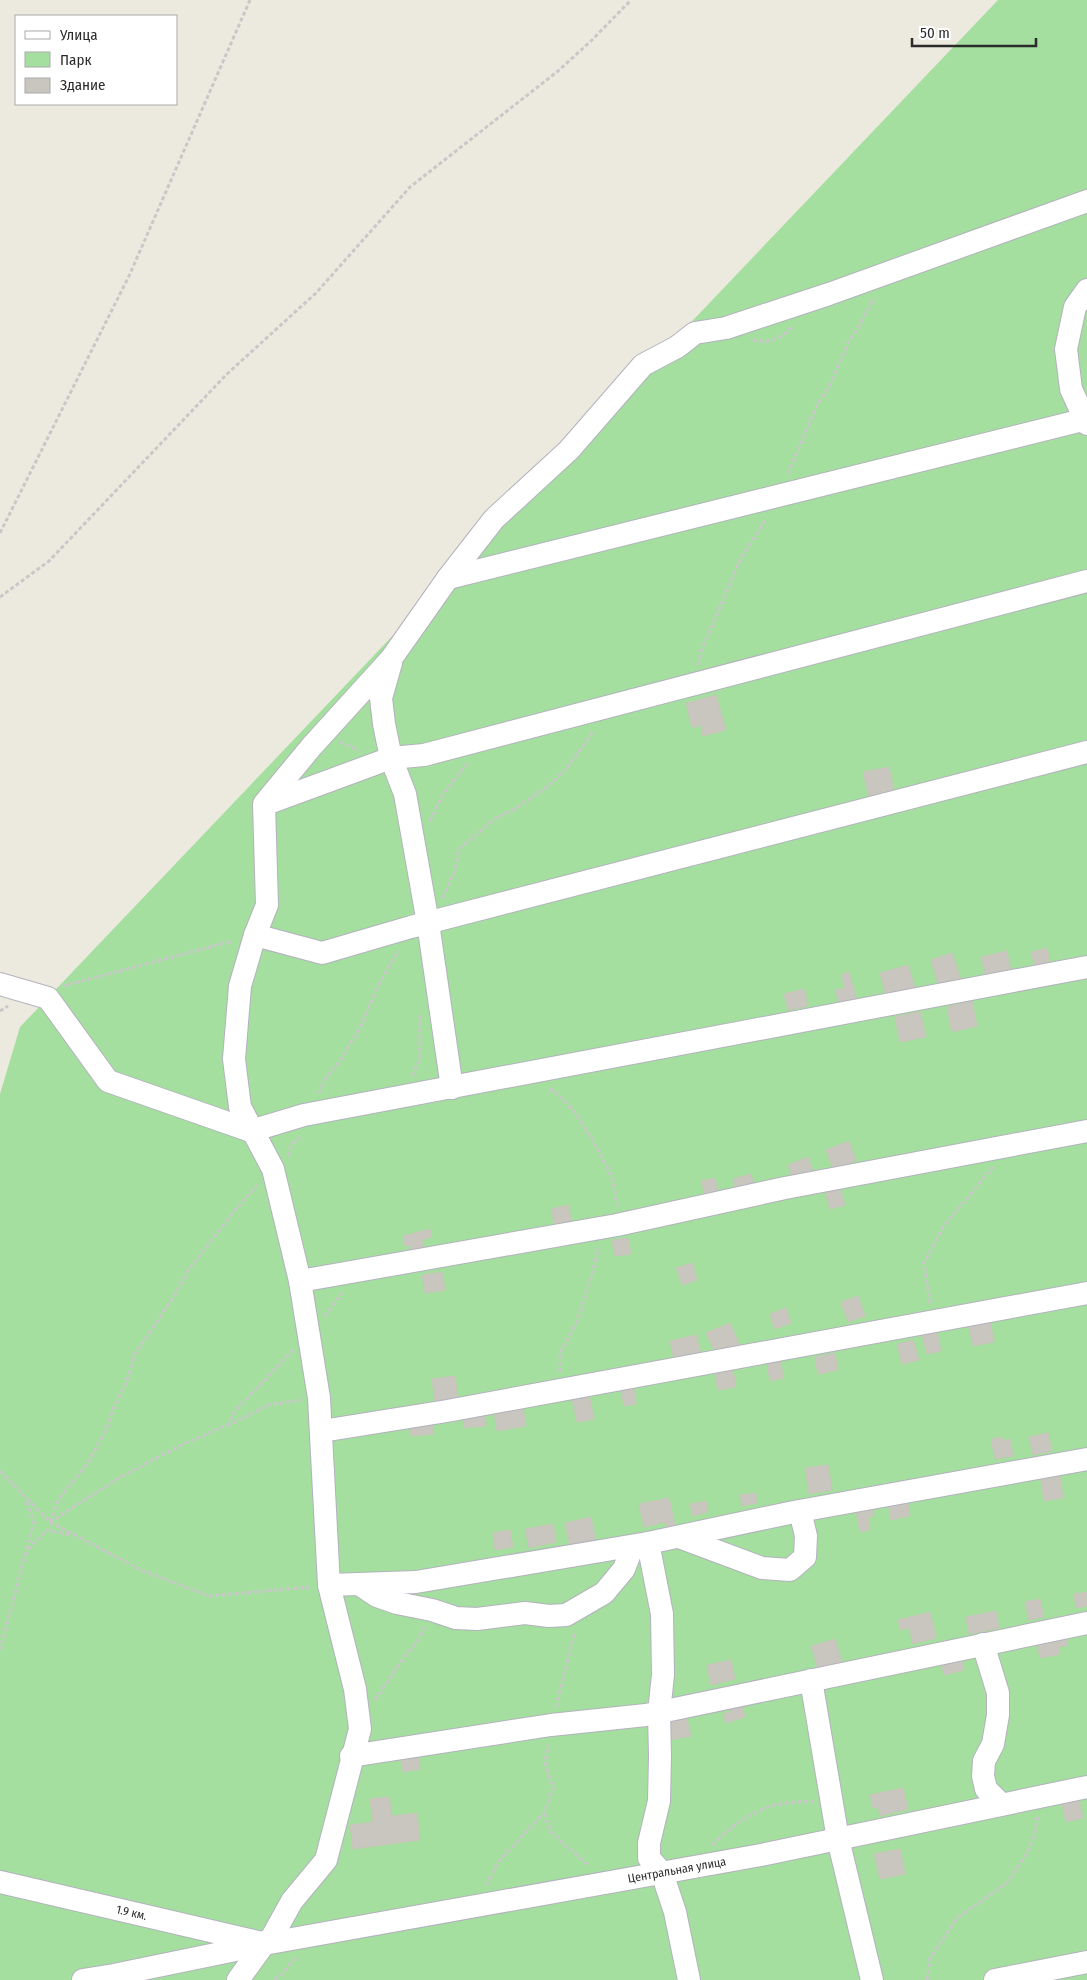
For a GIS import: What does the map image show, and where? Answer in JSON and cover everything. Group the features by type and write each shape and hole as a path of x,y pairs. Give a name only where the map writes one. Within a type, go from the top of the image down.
{"street":[{"path":"238,1980 272,1936 292,1901 326,1860 351,1756 360,1729 356,1689 329,1586 319,1398 279,1166 251,1131 240,1107 234,1059 240,986 255,935 267,905 264,804 322,735 392,659 448,578 494,519 569,450 644,365 676,347 695,333 726,328 810,300 1087,201"},
{"path":"448,578 1086,421 1071,388 1066,349 1075,307 1087,290"},
{"path":"264,804 391,758 424,755 1087,580"},
{"path":"392,659 381,698 384,724 391,758 405,794 420,924 452,1088"},
{"path":"255,935 322,953 420,924 1087,752"},
{"path":"0,984 48,998 108,1081 251,1131 304,1123 452,1088 1087,967"},
{"path":"300,1281 609,1227 786,1188 1006,1148 1087,1131"},
{"path":"322,1431 560,1390 1087,1293"},
{"path":"329,1586 416,1582 679,1537 800,1511 1087,1460"},
{"path":"679,1537 762,1568 790,1570 805,1556 806,1536 800,1511"},
{"path":"359,1584 377,1596 396,1604 432,1610 456,1618 477,1619 525,1613 549,1616 566,1615 604,1593 624,1569 640,1544"},
{"path":"640,1544 662,1614 659,1801 649,1843 649,1858 662,1873 675,1912 689,1980"},
{"path":"351,1756 551,1725 659,1712 1087,1623"},
{"path":"983,1644 998,1693 998,1715 993,1744 984,1761 983,1776 986,1790 1001,1804"},
{"path":"811,1680 838,1839 872,1980"},
{"name":"Центральная улица","path":"83,1980 264,1944 692,1868 1087,1787"},
{"name":"1.9 км.","path":"0,1882 264,1944"},
{"path":"994,1980 1087,1962"}],"path":[{"path":"0,533 129,276 250,0"},
{"path":"0,597 49,561 227,374 316,293 410,187 558,71 591,41 631,0"},
{"path":"50,1522 60,1498 88,1463 106,1430 113,1409 127,1381 134,1354 175,1295 187,1272 210,1242 251,1192 279,1166 304,1123 326,1077 339,1062 360,1028 388,965 444,896 455,870 459,849 496,818 515,809 548,786 564,771 589,738 602,708"},
{"path":"322,735 365,752 391,758"},
{"path":"426,828 443,794 472,760"},
{"path":"62,986 255,935"},
{"path":"412,1076 420,1059 420,1005"},
{"path":"519,1075 554,1091 575,1112 594,1142 613,1179 617,1207 598,1248 577,1322 560,1353 560,1390"},
{"path":"932,1321 924,1263 943,1227 991,1172 1006,1148"},
{"path":"50,1522 119,1478 181,1445 235,1422 268,1405 319,1398"},
{"path":"0,1471 50,1522 143,1571 209,1596 329,1586"},
{"path":"0,1650 34,1522 26,1498"},
{"path":"27,1550 47,1530 76,1536"},
{"path":"474,1906 498,1862 544,1813 553,1789 545,1762 551,1725 581,1606"},
{"path":"360,1729 372,1704 402,1659 416,1643 430,1619 432,1610"},
{"path":"927,1980 930,1958 957,1918 1007,1884 1027,1853 1035,1833 1036,1822 1044,1795"},
{"path":"692,1868 719,1838 745,1819 771,1806 831,1799"},
{"path":"544,1813 551,1832 608,1882"}],"green space":[{"path":"998,0 1087,0 1087,1980 0,1980 0,1094 20,1027"}],"building":[{"path":"716,695 726,730 703,736 701,725 692,728 686,703"},
{"path":"889,767 894,792 869,797 863,772"},
{"path":"1047,948 1050,962 1035,966 1031,952"},
{"path":"1007,951 1012,976 987,982 981,957"},
{"path":"952,953 961,980 939,987 931,960"},
{"path":"908,965 916,991 887,999 880,973"},
{"path":"849,972 857,1001 840,1007 835,990 845,988 841,975"},
{"path":"804,989 808,1006 788,1010 784,994"},
{"path":"972,1001 977,1026 952,1032 947,1007"},
{"path":"920,1012 926,1037 900,1042 895,1017"},
{"path":"849,1141 856,1161 833,1169 826,1150"},
{"path":"808,1157 814,1175 794,1182 788,1165"},
{"path":"751,1174 756,1191 738,1197 733,1179"},
{"path":"715,1178 720,1197 707,1201 701,1181"},
{"path":"840,1188 845,1205 830,1209 825,1192"},
{"path":"568,1205 572,1223 555,1227 551,1209"},
{"path":"430,1229 432,1237 422,1240 425,1251 412,1254 409,1245 405,1246 403,1236"},
{"path":"628,1238 631,1254 615,1256 612,1240"},
{"path":"692,1263 697,1280 682,1285 676,1268"},
{"path":"442,1272 445,1290 425,1293 422,1275"},
{"path":"858,1296 865,1316 848,1322 841,1302"},
{"path":"786,1308 791,1323 775,1329 770,1314"},
{"path":"990,1320 994,1342 973,1346 968,1324"},
{"path":"730,1323 741,1348 718,1358 706,1333"},
{"path":"937,1332 941,1351 927,1354 922,1335"},
{"path":"696,1335 701,1354 674,1360 670,1341"},
{"path":"913,1340 919,1360 902,1364 897,1344"},
{"path":"835,1353 838,1370 818,1374 815,1357"},
{"path":"781,1362 783,1378 770,1381 767,1364"},
{"path":"733,1370 736,1387 718,1390 715,1374"},
{"path":"455,1376 458,1398 435,1402 432,1379"},
{"path":"634,1388 636,1404 624,1406 621,1390"},
{"path":"589,1395 594,1419 577,1422 572,1399"},
{"path":"523,1407 526,1426 497,1431 494,1412"},
{"path":"485,1411 486,1426 464,1428 463,1414"},
{"path":"432,1419 433,1434 411,1436 410,1421"},
{"path":"1048,1433 1052,1451 1033,1455 1029,1437"},
{"path":"1002,1437 1003,1441 1010,1439 1013,1456 995,1459 991,1439"},
{"path":"828,1465 832,1490 809,1494 805,1468"},
{"path":"1059,1470 1063,1498 1044,1501 1040,1474"},
{"path":"756,1493 757,1503 742,1506 740,1495"},
{"path":"669,1498 675,1526 666,1528 665,1522 644,1527 639,1504"},
{"path":"907,1498 910,1516 891,1520 888,1502"},
{"path":"706,1501 708,1512 693,1516 690,1504"},
{"path":"871,1502 874,1516 868,1517 870,1530 860,1532 855,1505"},
{"path":"591,1517 596,1542 570,1548 565,1523"},
{"path":"553,1524 556,1542 529,1548 525,1529"},
{"path":"510,1530 513,1547 495,1550 493,1533"},
{"path":"1087,1592 1087,1606 1076,1608 1074,1594"},
{"path":"1040,1599 1044,1617 1029,1620 1025,1602"},
{"path":"996,1611 999,1628 969,1634 966,1617"},
{"path":"930,1612 936,1638 913,1644 909,1628 901,1630 898,1620"},
{"path":"1065,1633 1068,1645 1059,1647 1060,1654 1040,1658 1036,1639"},
{"path":"835,1639 843,1665 819,1672 811,1646"},
{"path":"960,1654 964,1670 944,1675 940,1659"},
{"path":"731,1660 735,1679 711,1685 707,1665"},
{"path":"741,1702 745,1717 726,1723 723,1714 731,1712 729,1705"},
{"path":"685,1711 691,1736 665,1741 660,1716"},
{"path":"418,1752 420,1769 403,1772 400,1755"},
{"path":"903,1788 908,1809 880,1816 878,1807 873,1808 870,1795"},
{"path":"1077,1791 1083,1818 1066,1822 1060,1795"},
{"path":"389,1797 392,1816 417,1813 420,1840 353,1849 350,1825 373,1822 370,1799"},
{"path":"900,1849 905,1874 880,1879 874,1854"}]}
